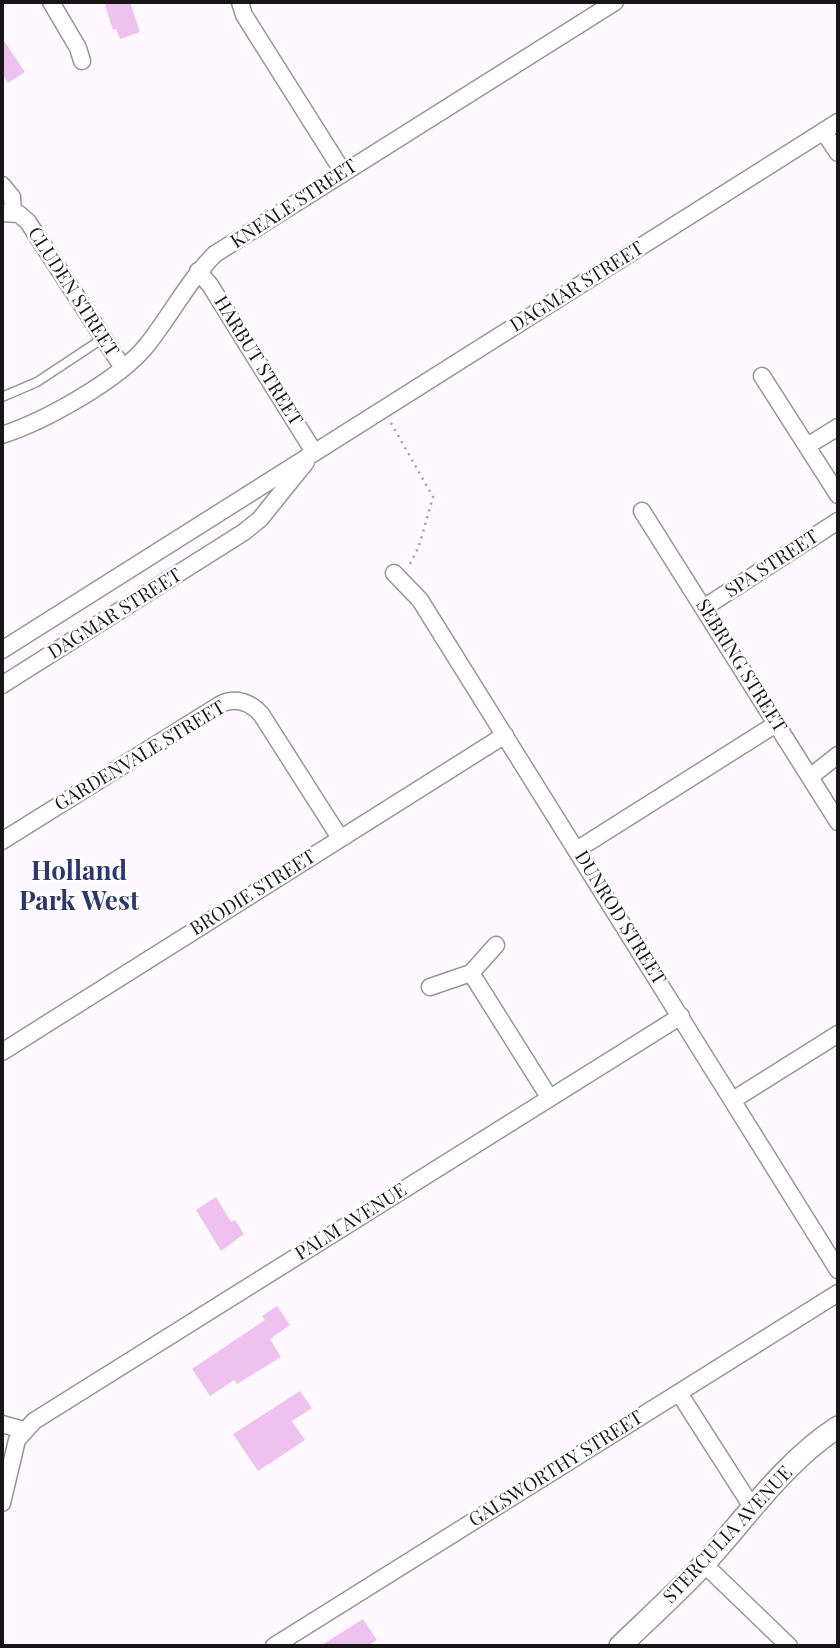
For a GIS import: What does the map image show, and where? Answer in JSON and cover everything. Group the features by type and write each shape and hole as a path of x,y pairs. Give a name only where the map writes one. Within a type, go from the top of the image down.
{"street":[{"path":"51,2 78,48 82,61"},
{"path":"240,2 244,15 343,172"},
{"name":"KNEALE STREET","path":"2,435 30,426 123,368 147,346 198,271 215,254 615,2"},
{"name":"DAGMAR STREET","path":"2,650 380,408 602,272 838,122"},
{"path":"824,131 838,153"},
{"name":"CLUDEN STREET","path":"2,185 12,197 8,212 23,216 32,228 123,368"},
{"name":"HARBUT STREET","path":"198,271 210,285 314,452"},
{"path":"762,376 838,495"},
{"path":"807,446 838,427"},
{"name":"DAGMAR STREET","path":"2,685 244,532 265,513 314,452"},
{"name":"SEBRING STREET","path":"642,511 705,607 838,822"},
{"name":"SPA STREET","path":"705,607 838,521"},
{"name":"DUNROD STREET","path":"399,577 420,600 578,849 838,1269"},
{"name":"GARDENVALE STREET","path":"2,841 221,704 233,700 244,702 258,710 340,838"},
{"path":"578,849 776,724"},
{"name":"BRODIE STREET","path":"2,1052 505,735"},
{"path":"810,777 838,755"},
{"path":"430,987 471,974 496,945"},
{"path":"471,974 549,1097"},
{"name":"PALM AVENUE","path":"23,1430 681,1016"},
{"path":"733,1100 838,1034"},
{"name":"GALSWORTHY STREET","path":"274,1646 838,1293"},
{"path":"679,1392 752,1507"},
{"path":"2,1424 23,1430 13,1452 2,1503"},
{"name":"STERCULIA AVENUE","path":"620,1646 704,1564 752,1507 816,1441 838,1427"},
{"path":"704,1564 789,1646"}],"lane":[{"path":"2,397 37,382 102,339"}],"path":[{"path":"380,408 433,497 419,546 399,577"}],"building":[{"path":"104,2 130,2 140,32 120,39 116,29 113,30"},
{"path":"2,38 25,72 8,83 2,73"},
{"path":"216,1197 231,1222 235,1220 244,1234 221,1251 196,1210"},
{"path":"277,1306 290,1325 270,1339 281,1357 237,1384 234,1380 210,1396 192,1369 265,1320 262,1316"},
{"path":"300,1391 312,1408 292,1421 305,1440 258,1471 233,1434"},
{"path":"363,1619 377,1640 367,1646 320,1646"}],"district":[{"name":"Holland Park West","path":"79,886"}]}
